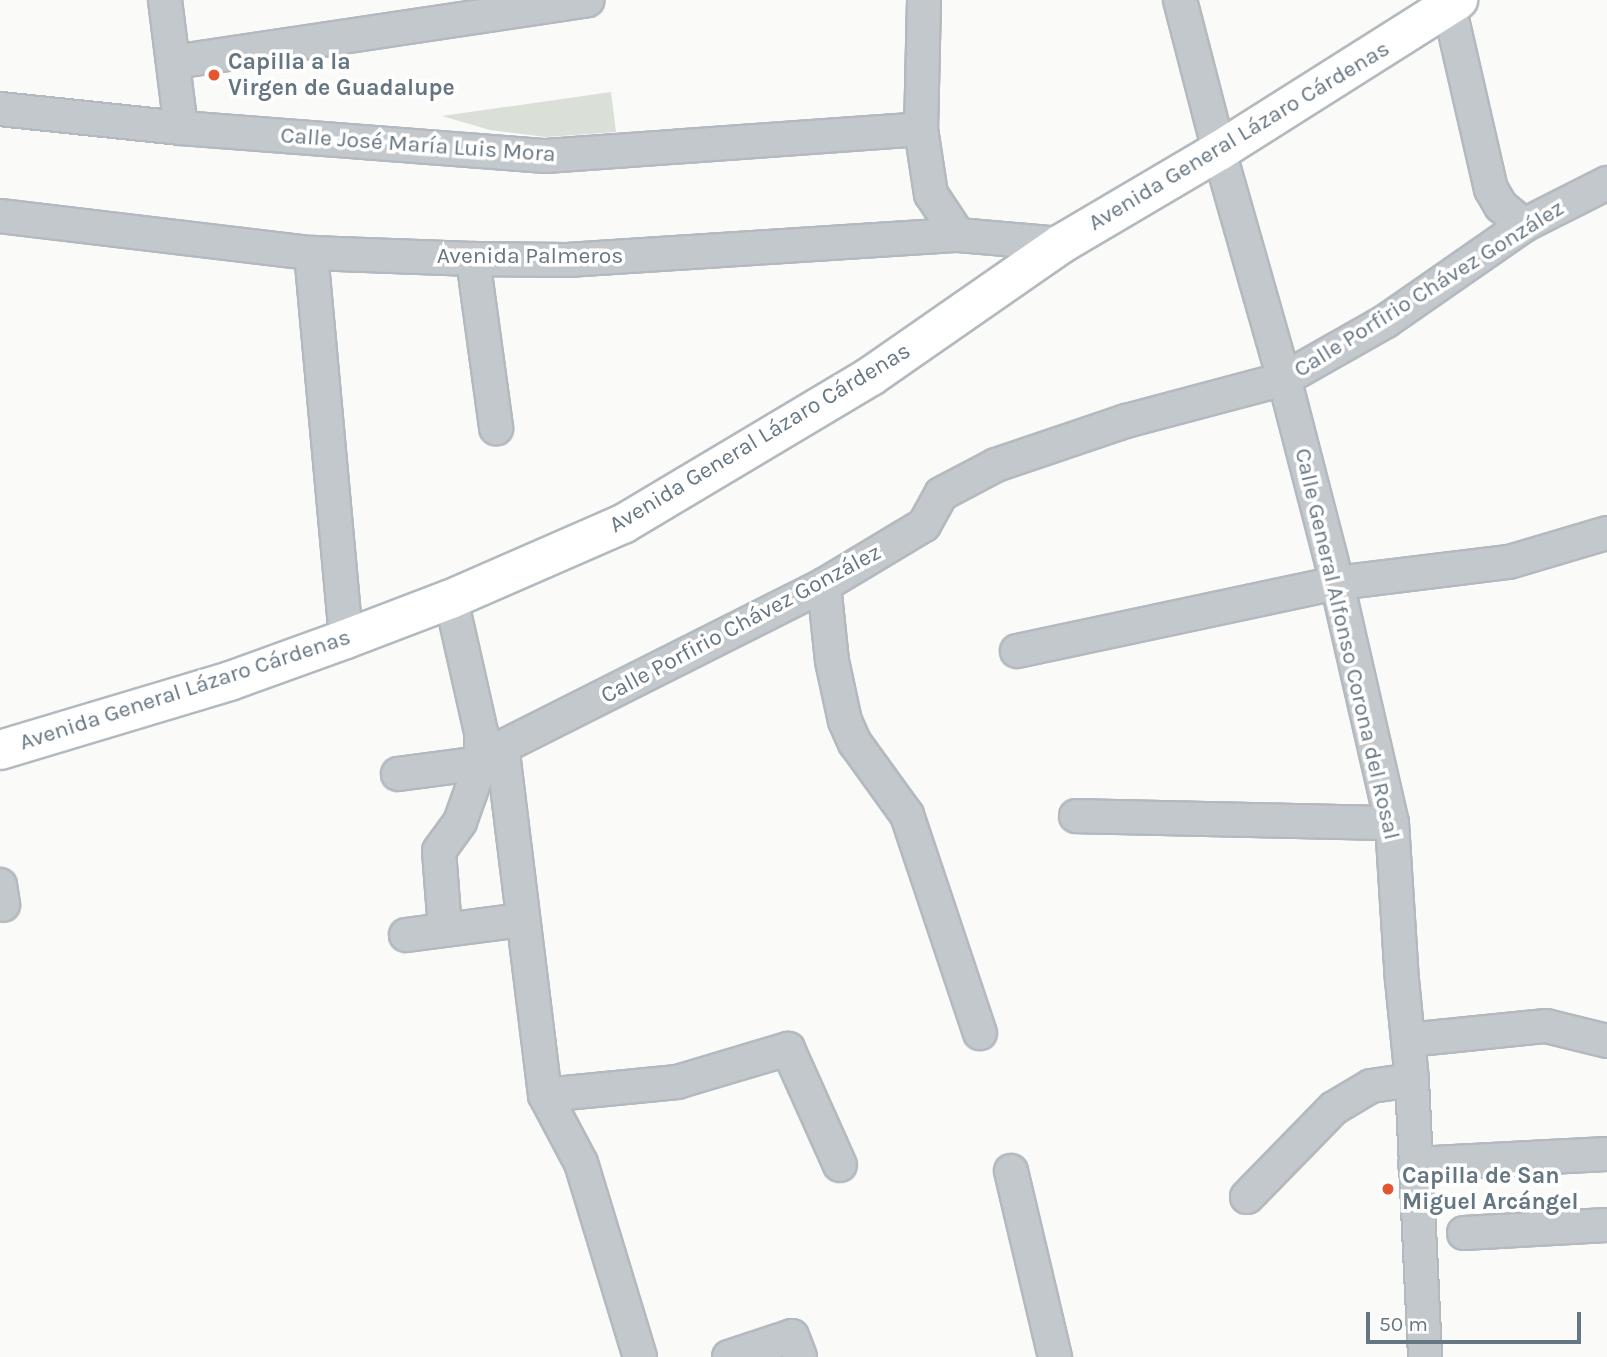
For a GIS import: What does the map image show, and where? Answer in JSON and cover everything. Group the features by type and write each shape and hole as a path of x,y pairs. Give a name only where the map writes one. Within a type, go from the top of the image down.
{"street":[{"path":"165,0 181,128"},
{"path":"174,62 587,0"},
{"path":"924,0 921,129 931,194 958,235"},
{"name":"Calle General Alfonso Corona del Rosal","path":"1180,0 1337,583 1392,822 1412,1080 1424,1357"},
{"path":"1454,3 1491,189 1501,206 1524,225"},
{"name":"Avenida General Lázaro Cárdenas","path":"0,750 230,681 346,639 451,599 623,524 871,376 1061,244 1219,151 1454,3"},
{"name":"Calle José María Luis Mora","path":"0,110 181,128 546,156 921,129"},
{"name":"Calle Porfirio Chávez González","path":"640,1357 581,1163 545,1095 502,747 824,586 924,525 941,495 996,465 1126,421 1284,379 1386,321 1524,225 1607,183"},
{"name":"Avenida Palmeros","path":"0,216 311,253 473,259 566,260 958,235 1061,244"},
{"path":"311,253 346,639"},
{"path":"473,259 496,428"},
{"path":"1017,651 1337,583 1509,562 1607,533"},
{"path":"824,586 832,661 845,721 856,743 907,815 981,1033"},
{"path":"445,929 439,850 460,822 481,763 481,732 451,599"},
{"path":"398,774 481,763"},
{"path":"1076,816 1392,822"},
{"path":"406,934 522,920"},
{"path":"1408,1040 1546,1026 1607,1041"},
{"path":"545,1095 677,1082 788,1049 840,1165"},
{"path":"1247,1197 1334,1108 1371,1086 1412,1080"},
{"path":"1415,1164 1607,1154"},
{"path":"1011,1171 1055,1357"},
{"path":"1464,1233 1607,1225"},
{"path":"729,1357 793,1336 800,1357"}],"shaded area":[{"path":"611,92 616,132 546,137 490,130 442,116"}],"place":[{"name":"Capilla a la Virgen de Guadalupe","path":"214,75"},
{"name":"Capilla de San Miguel Arcángel","path":"1388,1189"}]}
